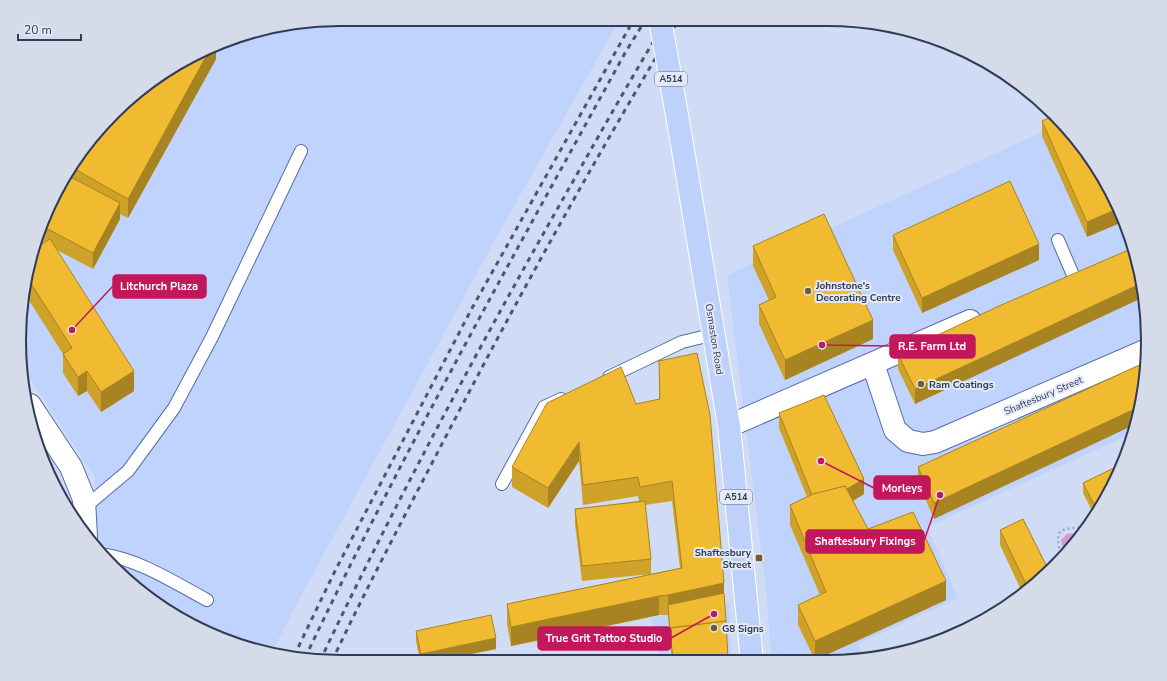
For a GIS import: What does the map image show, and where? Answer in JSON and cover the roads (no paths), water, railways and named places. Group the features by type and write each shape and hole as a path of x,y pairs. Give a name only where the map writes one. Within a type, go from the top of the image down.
{"main road":[{"name":"Osmaston Road","path":"661,26 715,334 729,426 751,655"}],"street":[{"path":"1066,278 1093,266"},
{"path":"729,426 986,314"},
{"name":"Shaftesbury Street","path":"873,364 895,430 908,441 923,444 935,442 1140,353"},
{"path":"35,413 71,466 84,499 85,524"}],"lane":[{"path":"84,507 128,471 174,408 212,337 301,151"},
{"path":"1058,240 1066,278"},
{"path":"601,381 682,342 715,334"},
{"path":"502,484 544,407 572,394"},
{"path":"112,556 145,567 207,600"}],"railway":[{"path":"296,652 335,571 471,310 630,26"},
{"path":"307,653 342,581 460,353 625,53 642,26"},
{"path":"323,654 375,548 463,379 624,91 663,26"},
{"path":"335,655 386,551 499,335 587,176 675,26"}],"place":[{"name":"Johnstone's Decorating Centre","path":"808,291"},
{"name":"Litchurch Plaza","path":"72,330"},
{"name":"R.E. Farm Ltd","path":"822,345"},
{"name":"Ram Coatings","path":"921,384"},
{"name":"Morleys","path":"821,461"},
{"name":"Shaftesbury Fixings","path":"940,495"},
{"name":"Shaftesbury Street","path":"759,558"},
{"name":"True Grit Tattoo Studio","path":"714,614"},
{"name":"G8 Signs","path":"714,628"}]}
